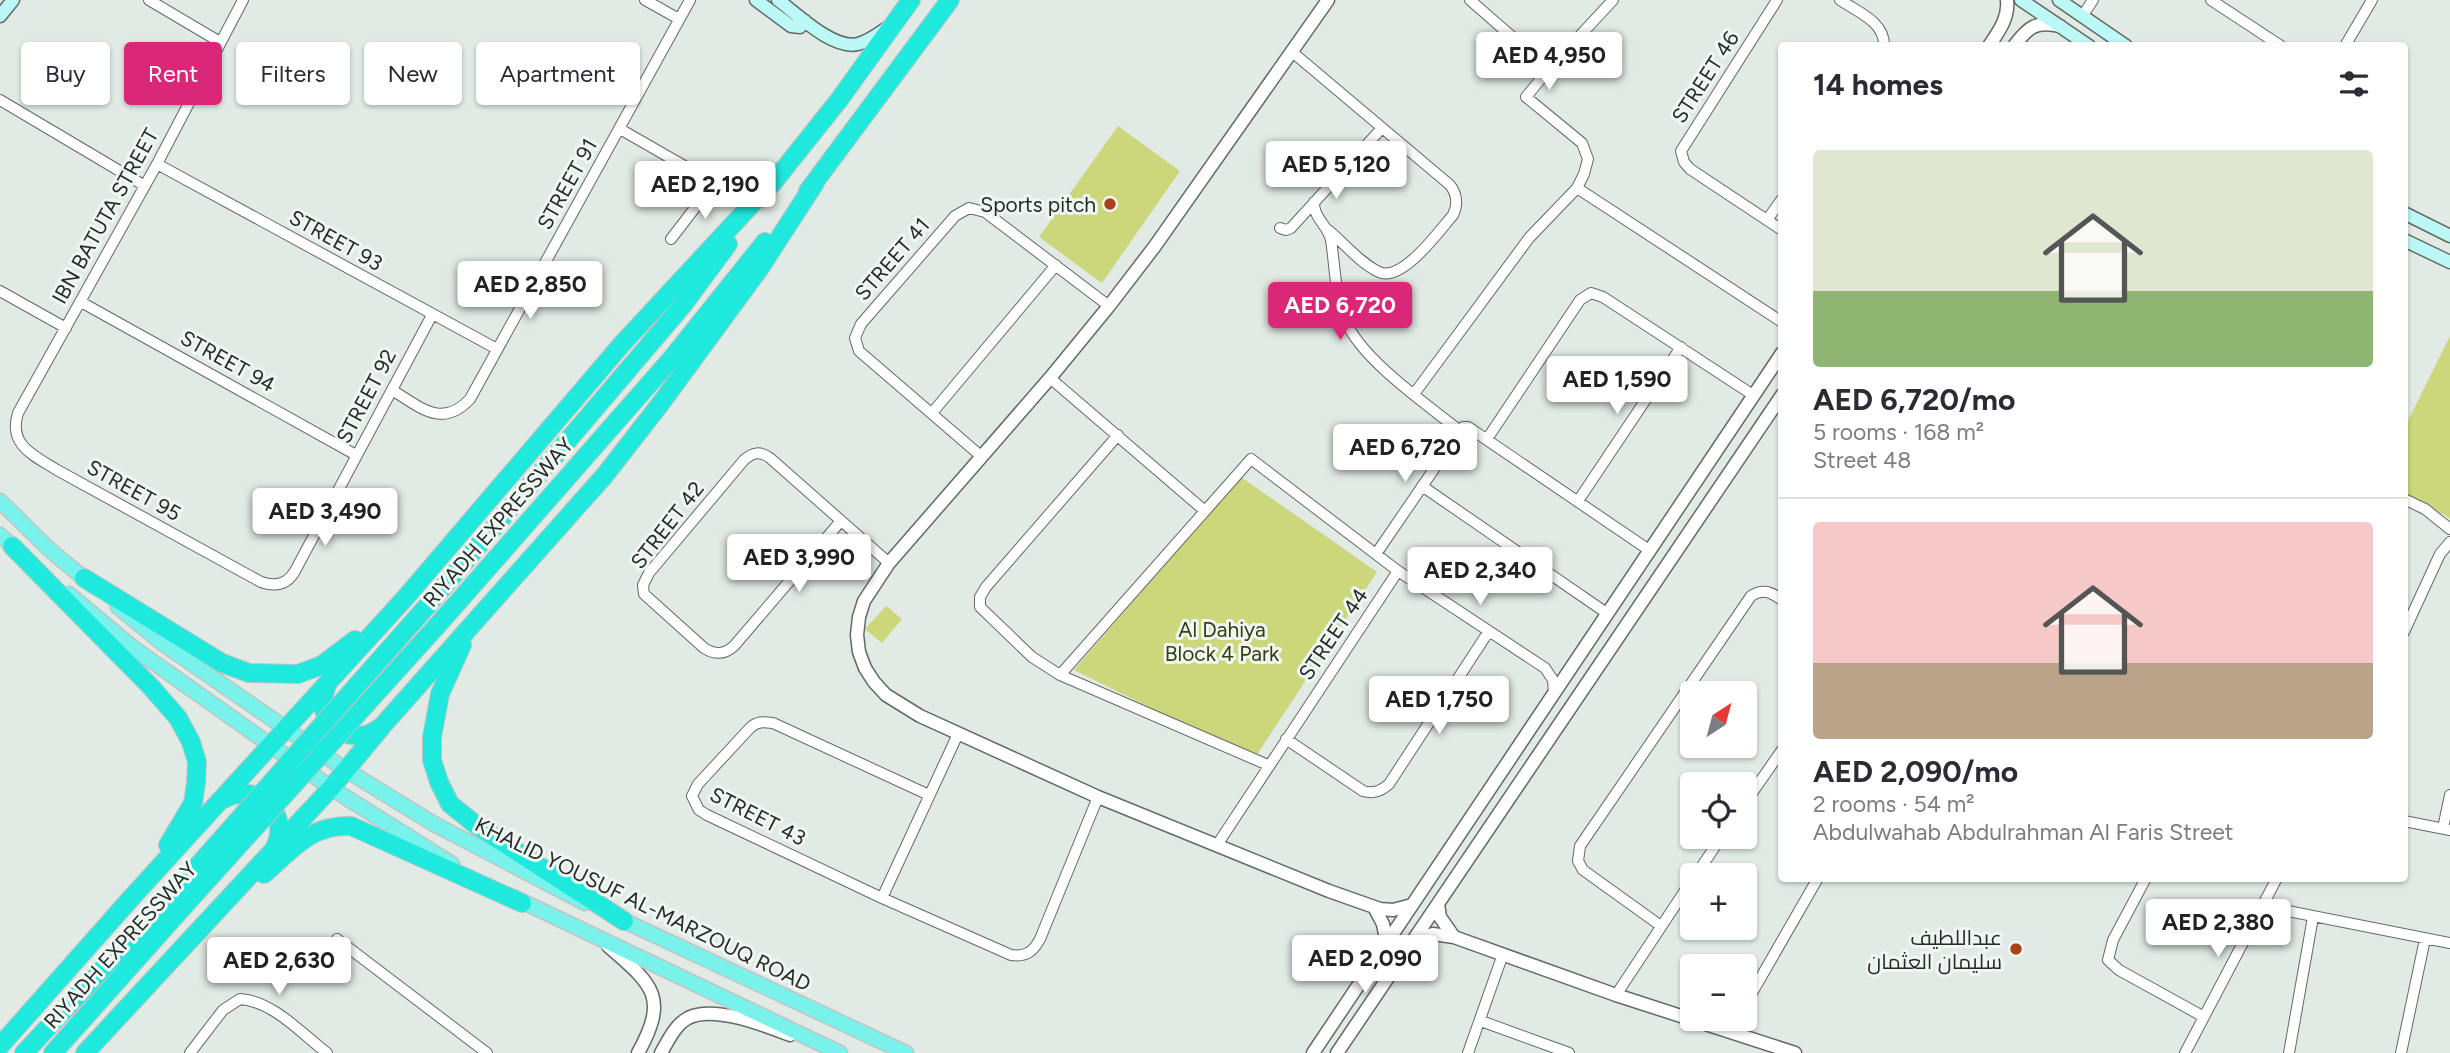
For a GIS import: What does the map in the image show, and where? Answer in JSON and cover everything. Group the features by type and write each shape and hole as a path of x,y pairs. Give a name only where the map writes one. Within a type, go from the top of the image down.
{"highway":[{"name":"RIYADH EXPRESSWAY","path":"53,1053 178,901 684,305 778,176 839,100 910,0"},
{"name":"RIYADH EXPRESSWAY","path":"24,1053 178,901 444,618 673,358 752,258 816,183 950,0"},
{"path":"0,1046 406,597 622,344 778,176"},
{"path":"85,1053 331,788 384,724 605,475 760,268 816,183"},
{"path":"6,540 152,688 178,718 191,741 197,762 193,803 180,828 133,896"},
{"path":"84,578 222,663 249,673 272,675 298,674 322,665 406,597"},
{"path":"470,626 440,694 432,737 432,760 450,804 476,825 624,921"},
{"path":"328,682 323,696 324,711 331,724 343,733 358,737 372,733 384,724"},
{"path":"221,802 232,795 244,793 257,795 268,802 276,812 280,824 274,848"},
{"path":"211,919 304,841 320,829 335,825 366,831 522,902"}],"main road":[{"path":"756,0 791,26 800,27 806,21"},
{"path":"778,0 841,44 855,44 871,39 887,28 910,0"},
{"path":"2021,0 2084,42"},
{"path":"2060,0 2120,42"},
{"path":"2408,215 2450,236"},
{"path":"2408,242 2450,262"},
{"name":"KHALID YOUSUF AL-MARZOUQ ROAD","path":"0,501 50,550 162,643 346,771 434,824 576,899 906,1053"},
{"path":"6,540 132,647 374,817 461,870 522,902 837,1051"}],"street":[{"path":"149,0 220,42"},
{"name":"IBN BATUTA STREET","path":"220,42 243,0"},
{"path":"645,0 680,19"},
{"name":"STREET 91","path":"391,390 429,412 438,414 456,412 470,399 690,0"},
{"path":"1328,0 1155,246 1109,306 1051,379 889,563 864,601 857,635 865,668 886,695 920,716 1098,797 1374,907 1393,910 1412,905"},
{"path":"1470,0 1549,69"},
{"path":"1414,394 1529,238 1577,188 1588,159 1582,142 1526,97 1613,0"},
{"name":"STREET 46","path":"1777,0 1681,151 1684,162 1690,169 1778,227"},
{"path":"1840,0 1877,25 1884,35 1884,42"},
{"path":"1992,42 2008,11 2007,0"},
{"path":"2082,15 2093,0"},
{"path":"2211,0 2275,42"},
{"path":"2346,42 2372,0"},
{"path":"2016,42 2040,23 2061,26"},
{"path":"1993,42 2002,37 2009,42"},
{"path":"1291,51 1453,189 1457,202 1453,215 1407,267 1385,274 1371,266 1328,230 1315,212 1314,202"},
{"path":"0,100 145,186"},
{"name":"IBN BATUTA STREET","path":"18,413 187,105"},
{"name":"STREET 91","path":"620,129 714,184 671,239"},
{"path":"1280,228 1288,230 1381,129"},
{"name":"STREET 93","path":"157,164 497,349"},
{"path":"1577,188 1778,319"},
{"path":"1767,220 1778,205"},
{"name":"STREET 41","path":"982,457 859,351 855,338 860,324 962,210 969,208 985,212 1109,306"},
{"path":"1328,230 1340,304 1345,321 1355,339 1369,355 1460,431"},
{"path":"932,413 1056,265"},
{"path":"0,290 66,328"},
{"path":"1486,439 1580,300 1587,295 1603,297 1753,395"},
{"name":"STREET 94","path":"80,302 356,455"},
{"name":"STREET 92","path":"261,582 279,584 291,578 432,315"},
{"path":"1578,501 1681,348"},
{"path":"1312,1053 1778,359"},
{"path":"1051,379 1205,511"},
{"path":"1337,1053 1778,401"},
{"name":"STREET 95","path":"18,413 15,432 19,441 39,459 261,582"},
{"path":"1376,554 1463,427 1468,427 1649,550"},
{"path":"1118,435 986,587 979,602 984,614 1032,657 1060,675 1268,765"},
{"name":"STREET 42","path":"841,522 734,646 724,653 711,653 704,648 644,594 643,585 649,573 744,460 754,453 770,458 889,563"},
{"path":"1060,675 1251,459 1398,571 1545,668 1558,671 1571,668"},
{"path":"1422,486 1608,614 1611,624 1621,628 1626,626"},
{"path":"2408,501 2425,509 2450,529"},
{"path":"2408,617 2440,554 2450,542"},
{"name":"STREET 44","path":"1217,845 1398,571"},
{"path":"1661,926 1583,870 1578,861 1580,846 1751,596 1767,591 1778,598"},
{"path":"1286,739 1363,791 1383,789 1389,785 1489,631"},
{"path":"1591,639 1599,635 1607,637 1611,650"},
{"path":"1545,668 1553,680 1553,695"},
{"name":"STREET 43","path":"929,795 774,723 766,722 754,724 693,791 694,804 707,816 882,898 1011,955 1020,956 1028,954 1040,939 1098,797"},
{"path":"882,898 958,734"},
{"path":"1757,786 1778,756"},
{"path":"2408,822 2447,829 2450,794"},
{"path":"1757,984 1816,882"},
{"path":"2144,882 2113,940 2108,960 2119,970 2204,1017"},
{"path":"2186,1053 2275,882"},
{"path":"1616,995 1680,898"},
{"path":"1438,904 1440,917 1454,937"},
{"path":"2263,906 2450,943"},
{"path":"1374,907 1383,924 1387,944"},
{"path":"2289,1053 2313,917"},
{"path":"1413,942 1433,934 1454,937 1616,995 1795,1053"},
{"path":"337,939 487,1053"},
{"path":"2401,1053 2425,939"},
{"path":"603,942 628,963 650,988 654,997 655,1010 651,1029 638,1053"},
{"path":"1468,1053 1503,954"},
{"path":"1357,989 1360,997 1373,1000"},
{"path":"190,1053 223,1010 240,999 259,1003 327,1053"},
{"path":"1345,1007 1357,1010 1360,1018"},
{"path":"661,1053 677,1028 687,1019 701,1014 721,1014 837,1051"},
{"path":"1481,1021 1569,1053"}],"green space":[{"name":"Sports pitch","path":"1118,126 1180,171 1102,283 1039,237"},
{"path":"2450,336 2450,518 2408,496 2408,421"},
{"name":"Al Dahiya Block 4 Park","path":"1241,477 1377,572 1254,759 1074,670"},
{"path":"886,606 902,619 882,643 865,629"}],"place":[{"name":"Sports pitch","path":"1110,204"},
{"name":"عبداللطيف سليمان العثمان","path":"2016,949"}]}
